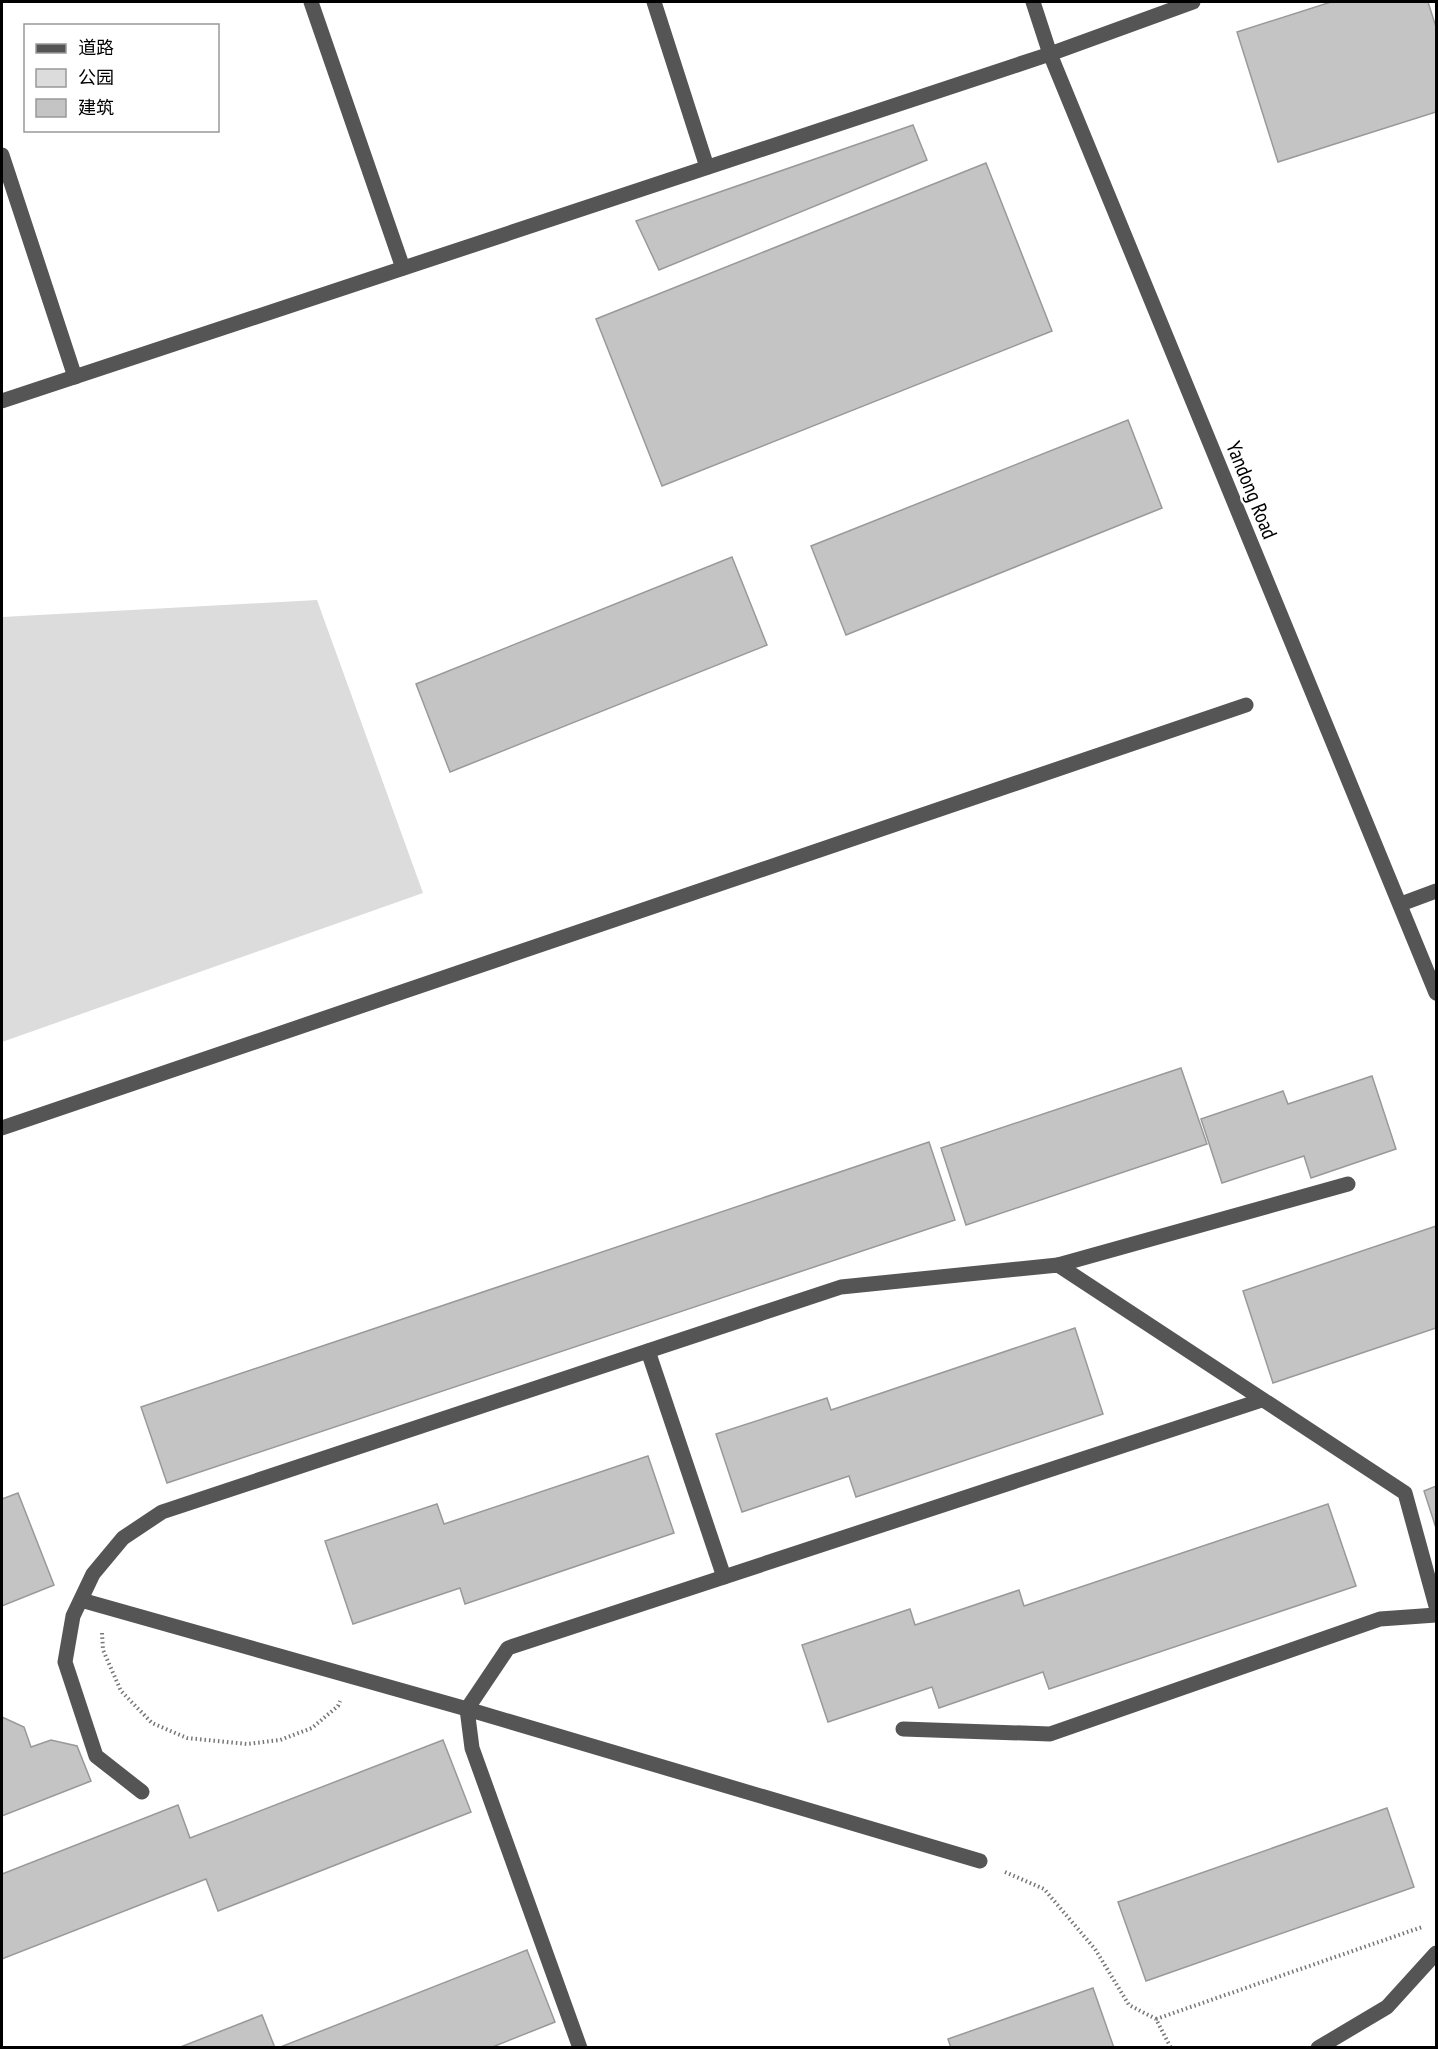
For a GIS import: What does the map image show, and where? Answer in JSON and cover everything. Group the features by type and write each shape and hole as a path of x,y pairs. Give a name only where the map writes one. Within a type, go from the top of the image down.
{"street":[{"path":"311,2 403,268"},
{"path":"654,2 707,167"},
{"name":"Yandong Road","path":"1033,2 1050,54 1437,993"},
{"path":"2,401 1050,54 1193,2"},
{"path":"2,155 75,377"},
{"path":"2,1128 1245,705"},
{"path":"1401,904 1437,891"},
{"path":"142,1792 96,1756 65,1662 73,1616 93,1574 123,1538 162,1512 842,1287 1058,1265 1348,1184"},
{"path":"1058,1265 1405,1493 1437,1606"},
{"path":"648,1351 724,1577"},
{"path":"580,2048 472,1748 467,1709 508,1648 1262,1400"},
{"path":"81,1600 467,1709 980,1860"},
{"path":"903,1730 1050,1734 1380,1619 1437,1615"},
{"path":"1318,2048 1387,2007 1430,1971 1437,1953"}],"path":[{"path":"100,1605 103,1650 121,1690 152,1723 187,1738 247,1744 280,1740 312,1728 338,1706 352,1676"},
{"path":"980,1860 1044,1888 1095,1949 1129,2005 1156,2019 1171,2048"},
{"path":"1156,2019 1425,1926"}],"green space":[{"path":"317,600 423,893 2,1042 2,617"}],"building":[{"path":"1331,2 1428,2 1436,27 1436,112 1278,162 1237,32"},
{"path":"913,125 927,160 659,270 636,221"},
{"path":"986,163 1052,331 662,486 596,319"},
{"path":"1128,420 1162,508 846,635 811,546"},
{"path":"732,557 767,645 450,772 416,684"},
{"path":"1181,1068 1207,1144 966,1225 941,1148"},
{"path":"1372,1076 1396,1149 1311,1178 1304,1156 1222,1183 1201,1119 1283,1091 1288,1104"},
{"path":"929,1142 955,1220 167,1483 141,1407"},
{"path":"1436,1226 1436,1328 1273,1383 1243,1291"},
{"path":"1075,1328 1103,1414 856,1497 849,1476 742,1512 716,1434 827,1398 831,1410"},
{"path":"648,1456 674,1533 465,1604 460,1588 353,1624 325,1541 437,1504 444,1524"},
{"path":"1436,1486 1436,1528 1424,1491"},
{"path":"18,1493 54,1585 2,1606 2,1499"},
{"path":"1328,1504 1356,1586 1049,1689 1043,1672 939,1708 932,1687 828,1722 802,1645 910,1609 915,1625 1019,1590 1024,1606"},
{"path":"2,1717 24,1727 31,1747 51,1740 77,1746 91,1781 2,1816"},
{"path":"443,1740 471,1812 218,1911 206,1879 2,1959 2,1874 178,1805 190,1838"},
{"path":"1387,1808 1414,1887 1146,1981 1118,1902"},
{"path":"527,1950 555,2022 490,2048 278,2048"},
{"path":"1093,1988 1114,2048 951,2048 948,2039"},
{"path":"262,2015 275,2048 178,2048"}]}
